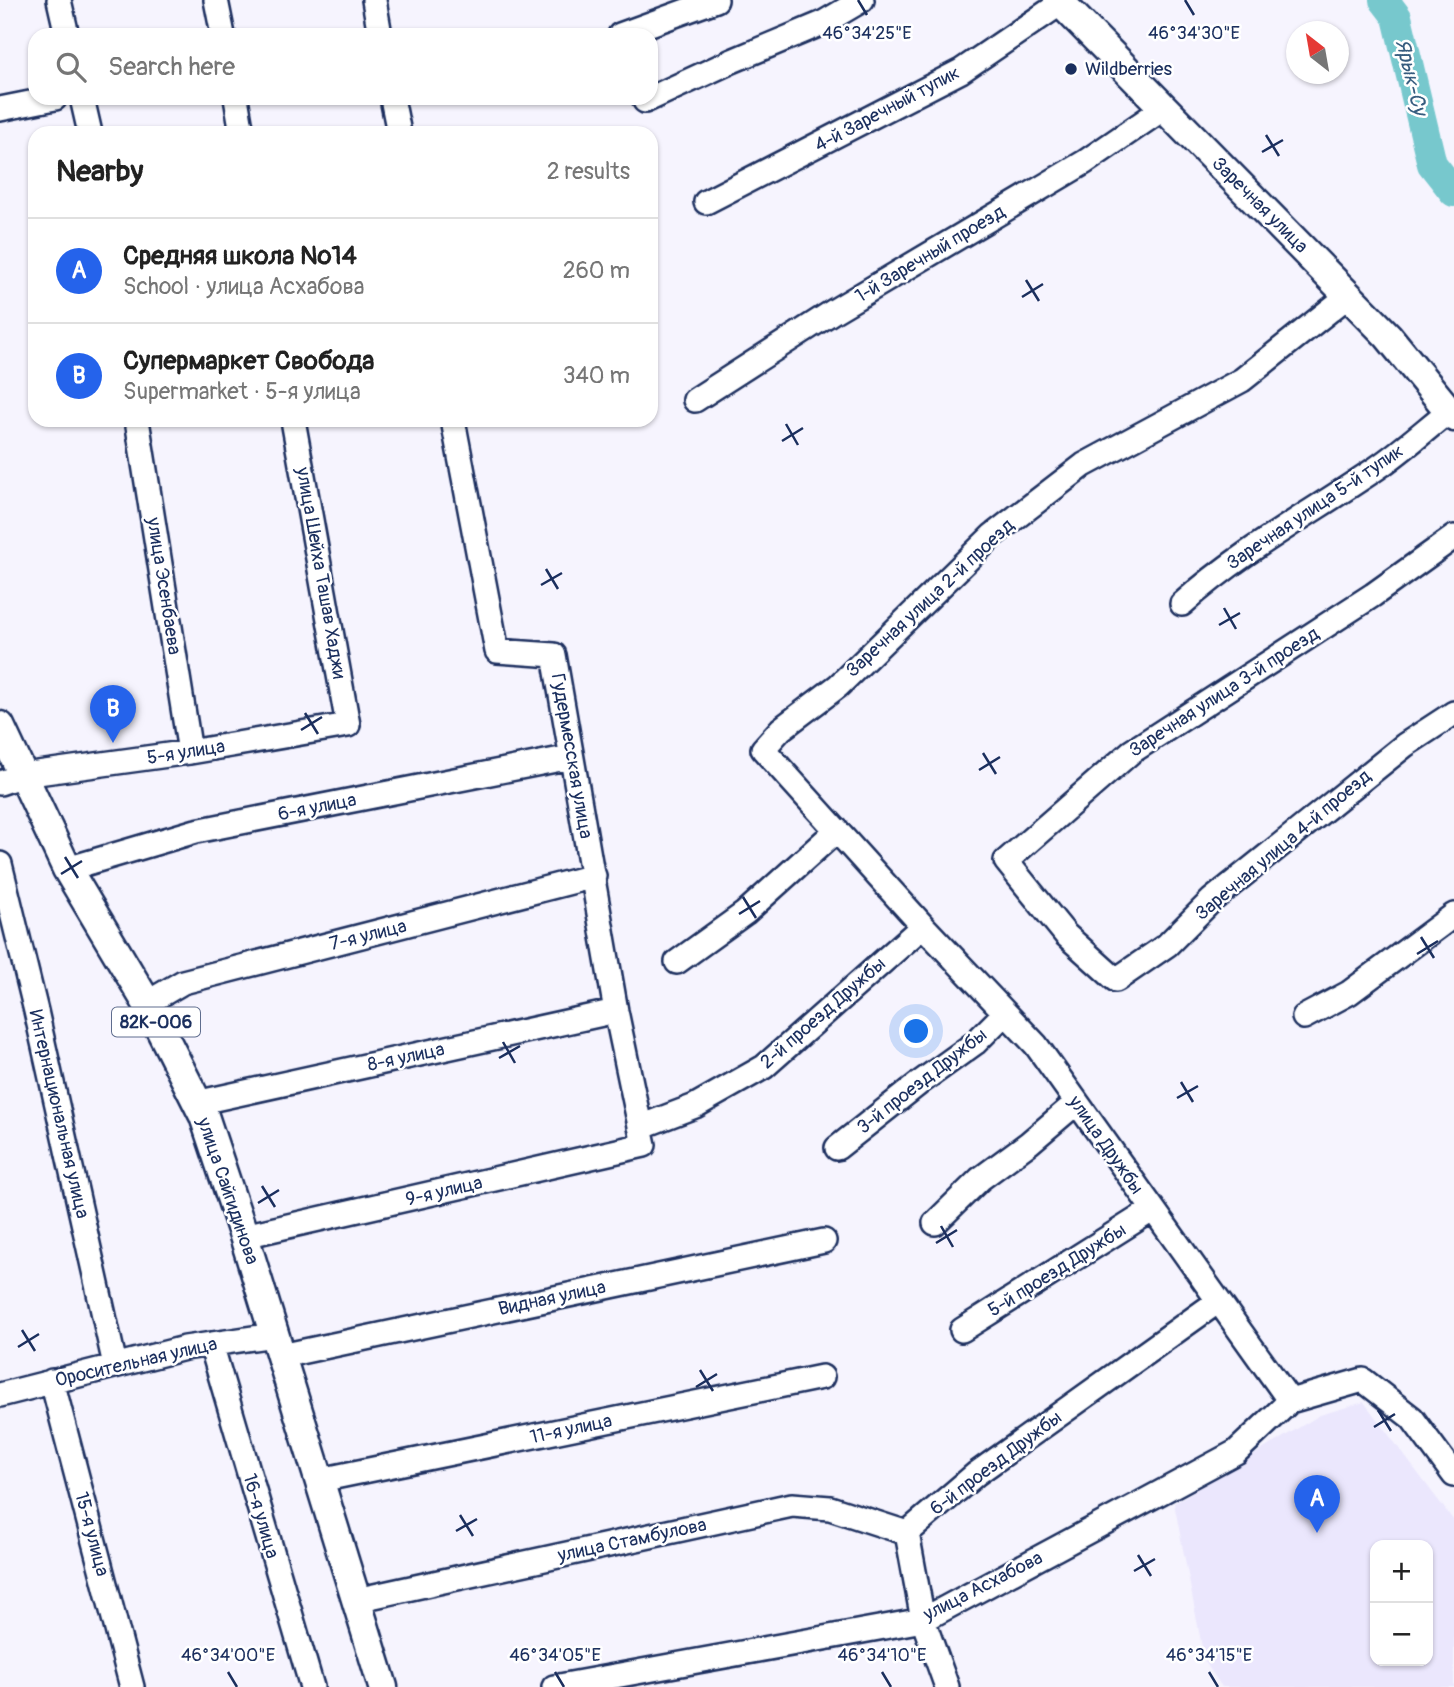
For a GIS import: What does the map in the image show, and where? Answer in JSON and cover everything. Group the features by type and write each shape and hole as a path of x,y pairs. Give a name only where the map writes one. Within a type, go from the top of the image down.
{"main road":[{"name":"Заречная улица","path":"1060,2 1388,336 1451,414"},
{"name":"улица Сайгидинова","path":"0,726 11,779 147,1003 204,1116 244,1236 383,1687"}],"street":[{"path":"59,0 66,28"},
{"path":"216,0 222,28"},
{"path":"374,0 379,28"},
{"path":"639,28 716,0"},
{"path":"658,95 823,23 862,0"},
{"name":"4-й Заречный тупик","path":"706,202 961,71 1060,2"},
{"path":"0,109 28,103"},
{"path":"84,105 88,126"},
{"path":"237,105 241,126"},
{"path":"393,105 398,126"},
{"name":"1-й Заречный проезд","path":"695,400 834,311 1085,162 1164,108"},
{"name":"Заречная улица 2-й проезд","path":"763,749 781,729 838,686 993,535 1084,465 1242,380 1349,295"},
{"name":"Заречная улица 5-й тупик","path":"1182,604 1204,584 1256,546 1380,466 1451,414"},
{"name":"улица Эсенбаева","path":"138,427 190,752"},
{"name":"улица Шейха Ташав Хаджи","path":"294,427 348,725"},
{"name":"Гудермесская улица","path":"454,427 497,652 554,655 642,1136"},
{"name":"Заречная улица 3-й проезд","path":"1116,980 1066,935 1006,862 1130,752 1373,595 1454,537"},
{"name":"Заречная улица 4-й проезд","path":"1116,980 1167,945 1212,900 1405,745 1454,713"},
{"name":"5-я улица","path":"11,779 348,725"},
{"name":"улица Дружбы","path":"763,749 923,926 1036,1045 1290,1401"},
{"name":"6-я улица","path":"66,869 196,831 571,757"},
{"path":"677,962 745,913 836,831"},
{"name":"Интернациональная улица","path":"0,864 36,1010 115,1365"},
{"name":"7-я улица","path":"147,1003 183,982 594,876"},
{"path":"1304,1017 1349,993 1454,915"},
{"name":"2-й проезд Дружбы","path":"642,1136 764,1067 923,926"},
{"name":"8-я улица","path":"196,1103 617,1011"},
{"name":"3-й проезд Дружбы","path":"837,1148 918,1084 975,1044 1005,1013"},
{"path":"935,1223 980,1179 1029,1143 1076,1103"},
{"name":"9-я улица","path":"244,1236 642,1136"},
{"name":"5-й проезд Дружбы","path":"962,1330 1152,1210"},
{"name":"Видная улица","path":"277,1345 824,1241"},
{"name":"6-й проезд Дружбы","path":"907,1533 976,1474 1217,1302"},
{"name":"Оросительная улица","path":"0,1395 184,1348 211,1344 277,1345"},
{"name":"16-я улица","path":"211,1344 312,1687"},
{"name":"11-я улица","path":"320,1480 822,1377"},
{"path":"1290,1401 1363,1380 1412,1418 1454,1475"},
{"name":"15-я улица","path":"52,1381 132,1687"},
{"name":"улица Асхабова","path":"554,1687 923,1620 1236,1452 1290,1401"},
{"name":"улица Стамбулова","path":"356,1600 792,1505 830,1508 907,1533"},
{"path":"907,1533 923,1620 947,1687"}],"shaded area":[{"path":"1364,1402 1454,1521 1454,1687 1222,1687 1205,1662 1174,1503 1320,1415"}],"waterway":[{"name":"Ярык-Су","path":"1384,0 1397,17 1432,164 1454,192"}],"place":[{"name":"Wildberries","path":"1071,69"},
{"name":"Супермаркет Свобода","path":"113,743"},
{"name":"Средняя школа №14","path":"1317,1533"}]}
